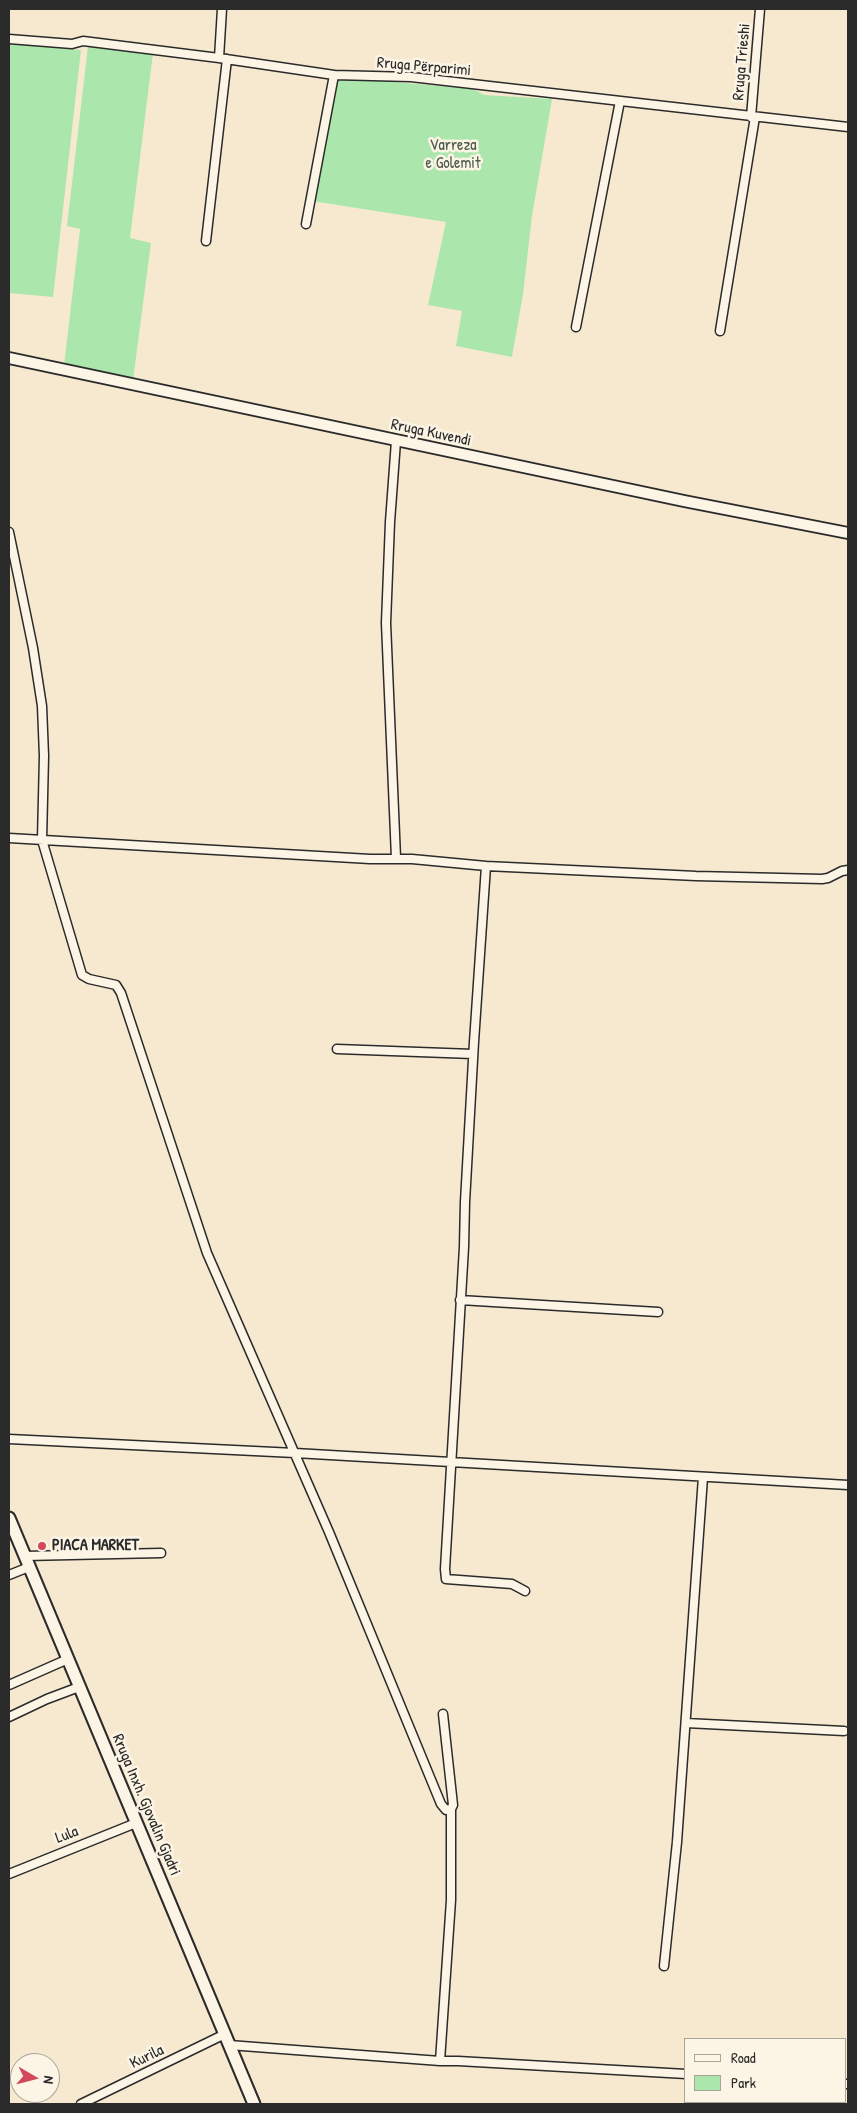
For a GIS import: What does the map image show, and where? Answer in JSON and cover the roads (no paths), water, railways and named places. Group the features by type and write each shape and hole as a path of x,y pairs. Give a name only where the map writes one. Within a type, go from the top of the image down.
{"main road":[{"name":"Rruga Inxh. Gjovalin Gjadri","path":"9,1518 254,2104"}],"street":[{"path":"219,58 222,9"},
{"name":"Rruga Trieshi","path":"753,117 760,9"},
{"name":"Rruga Përparimi","path":"9,38 72,44 83,41 334,75 410,77 848,127"},
{"path":"206,241 227,59"},
{"path":"306,224 334,75"},
{"path":"576,327 620,101"},
{"path":"720,331 753,117"},
{"name":"Rruga Kuvendi","path":"9,358 396,441 848,533"},
{"path":"396,441 390,522 386,623 396,858"},
{"path":"9,532 33,648 42,706 44,756 42,840 82,975 89,979 116,985 121,993 207,1253 295,1453 441,1804 446,1810 451,1809"},
{"path":"9,838 370,859 396,858 486,866 696,876 822,879 848,870"},
{"path":"486,866 473,1054 445,1569 446,1579 512,1584 525,1591"},
{"path":"338,1049 473,1054"},
{"path":"460,1300 658,1312"},
{"path":"9,1439 295,1453 848,1485"},
{"path":"664,1966 677,1842 703,1477"},
{"path":"9,1575 27,1562 161,1553"},
{"path":"9,1685 68,1659"},
{"path":"9,1717 47,1699 79,1687"},
{"path":"440,2061 451,1900 451,1809 453,1805 443,1714"},
{"path":"686,1723 844,1731"},
{"name":"Lula","path":"9,1874 136,1823"},
{"path":"227,2039 440,2061 684,2074"},
{"name":"Kurila","path":"82,2104 227,2039"}],"place":[{"name":"PIACA MARKET","path":"42,1546"}],"park label":[{"name":"Varreza e Golemit","path":"453,155"}]}
